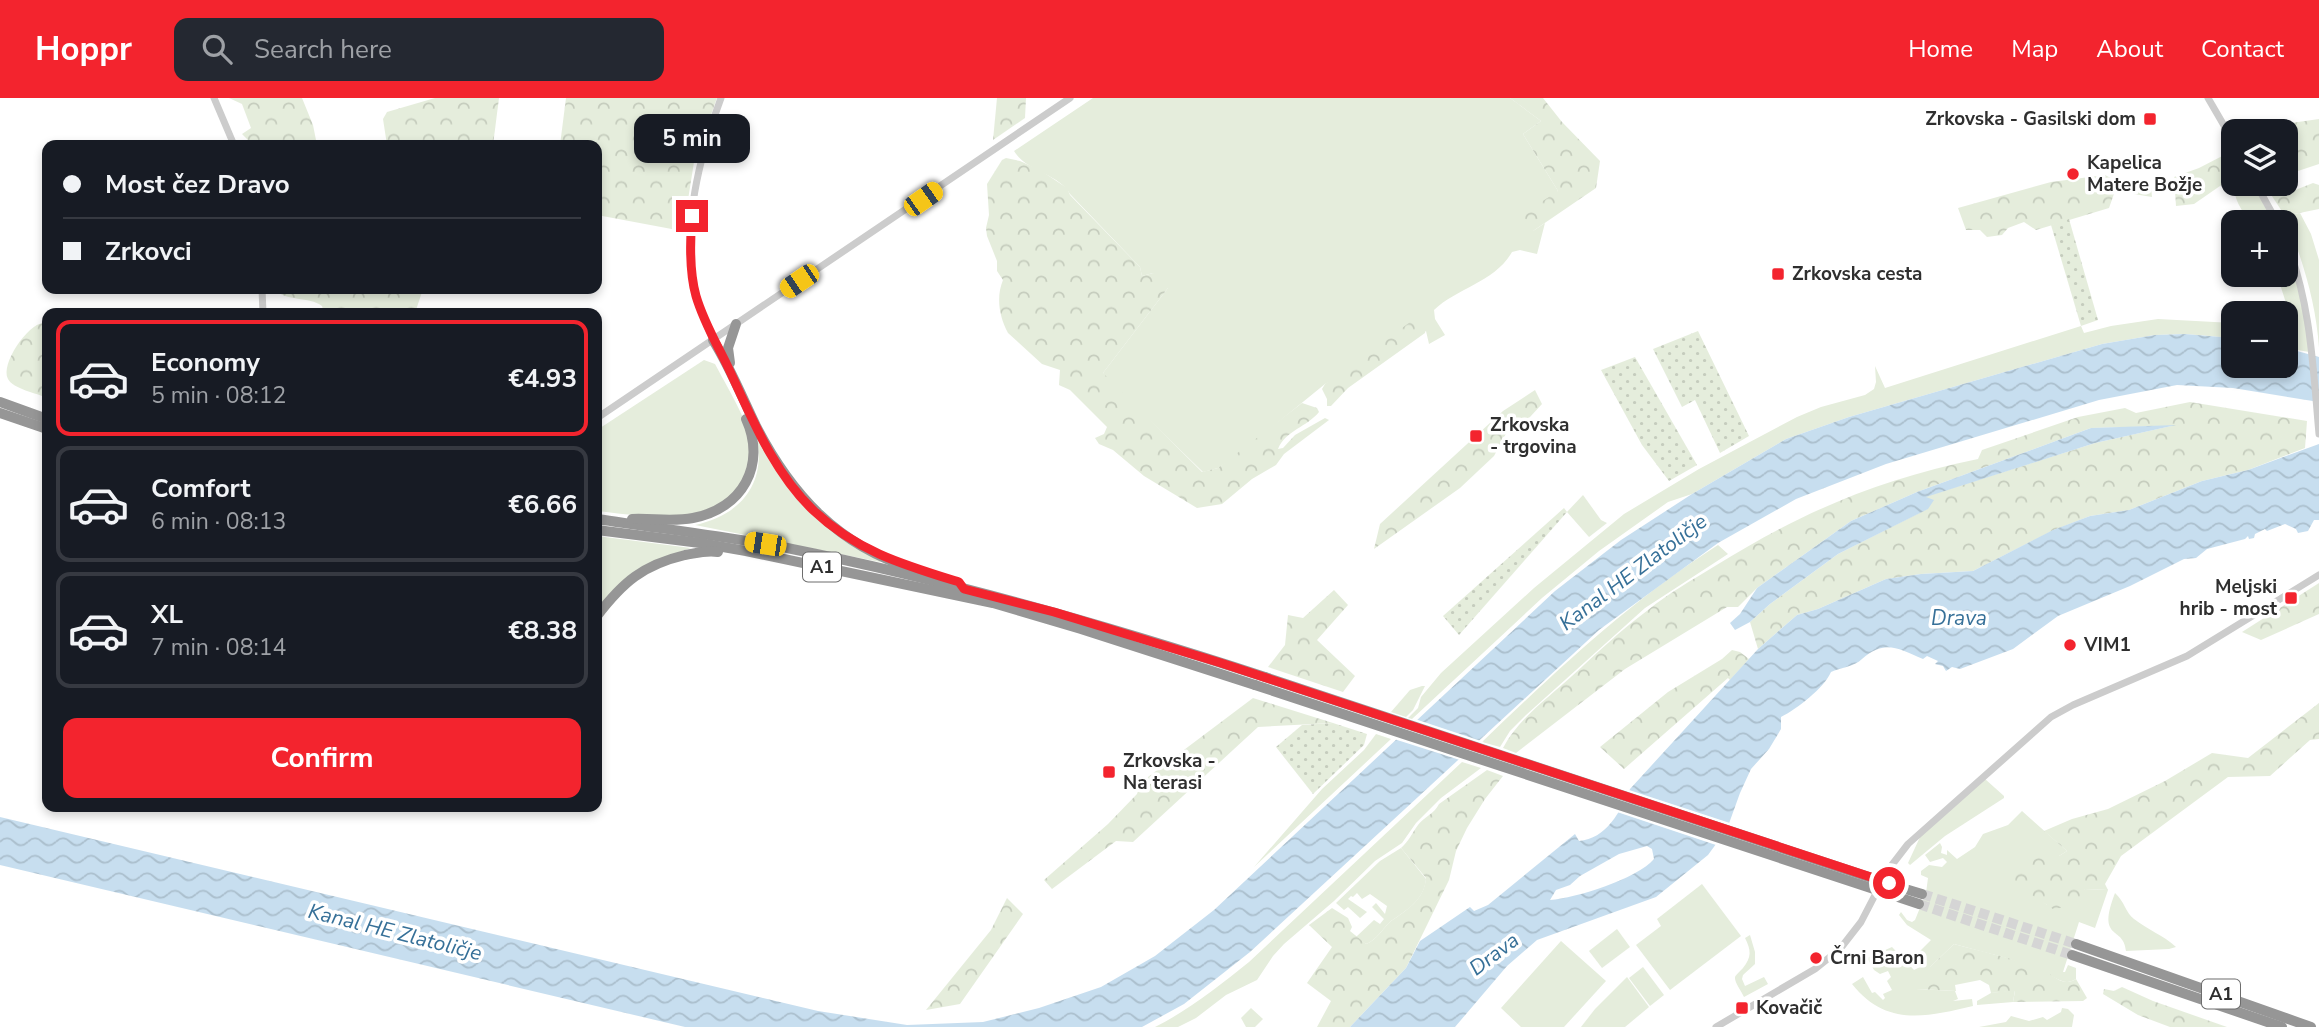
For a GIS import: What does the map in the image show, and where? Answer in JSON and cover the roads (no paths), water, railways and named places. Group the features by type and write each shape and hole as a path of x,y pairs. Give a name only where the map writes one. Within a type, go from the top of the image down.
{"highway":[{"path":"729,370 728,348 736,324"},
{"path":"713,340 784,474 812,509 870,551 902,565 959,582 964,589"},
{"path":"623,523 633,519 689,519 713,512 737,494 749,475 753,465 754,440 715,357 713,340"},
{"path":"0,402 42,417"},
{"path":"0,413 42,427"},
{"name":"A1","path":"602,520 789,548 900,572 1054,612 1177,655"},
{"name":"A1","path":"602,531 746,551 993,603 1220,668 1265,677 1902,888 1921,899 1892,895 1255,685 1220,668"},
{"path":"602,610 625,583 654,565 708,550 739,555 746,551"},
{"name":"A1","path":"2074,950 2311,1027"},
{"name":"A1","path":"2128,968 2282,1027"}],"street":[{"path":"214,98 232,140"},
{"path":"713,340 696,297 691,233 700,168 721,98"},
{"path":"602,415 1070,98"},
{"path":"2208,98 2221,120"},
{"path":"2298,274 2310,337 2319,434"},
{"path":"1716,1027 1832,957 1856,930 1888,870 1908,844 2041,725 2073,705 2158,670 2214,642 2319,575"}],"water":[{"name":"Kanal HE Zlatoličje","path":"2155,335 2221,337 2221,378 2298,378 2298,351 2319,357 2319,402 2233,388 2177,385 2099,400 1886,464 1796,499 1718,543 1599,630 1250,952 1184,1004 1142,1027 685,1027 0,865 0,817 818,1011 907,1025 983,1022 1039,1008 1101,987 1155,956 1214,910 1555,591 1621,540 1692,494 1786,439 1849,417 2102,344"},
{"path":"2176,425 2095,443 1926,497 1934,500 1928,509 1838,554 1750,622 1735,630 1730,623 1740,614 1757,588 1851,521 1917,492 2091,428"},
{"name":"Drava","path":"2319,444 2319,520 2314,520 2308,531 2298,533 2296,529 2285,524 2267,531 2265,529 2255,534 2254,538 2249,539 2248,536 2207,549 2196,558 2184,559 2130,586 2058,616 2013,649 1960,669 1952,667 1946,671 1943,666 1935,664 1938,661 1927,656 1923,659 1885,647 1831,672 1809,698 1781,717 1781,729 1769,749 1751,769 1727,829 1708,855 1656,897 1537,940 1507,966 1455,1027 1350,1027 1406,968 1420,941 1470,907 1474,911 1488,905 1575,834 1579,841 1589,839 1605,829 1617,815 1630,789 1758,649 1797,615 1818,609 1886,579 1973,571 2053,530 2090,516 2129,510 2202,481 2248,470","holes":["1647,846 1652,849 1654,859 1634,874 1575,896 1550,900 1556,890 1570,885 1580,876 1619,854"]}],"tunnel":[{"path":"1922,894 2076,944"},
{"path":"1919,904 2072,955"}],"place":[{"name":"Zrkovska - Gasilski dom","path":"2150,119"},
{"name":"Kapelica Matere Božje","path":"2073,174"},
{"name":"Zrkovska cesta","path":"1778,274"},
{"name":"Zrkovska - trgovina","path":"1476,436"},
{"name":"Meljski hrib - most","path":"2291,598"},
{"name":"VIM1","path":"2070,645"},
{"name":"Zrkovska - Na terasi","path":"1109,772"},
{"name":"Črni Baron","path":"1816,958"},
{"name":"Kovačič","path":"1742,1008"}]}
